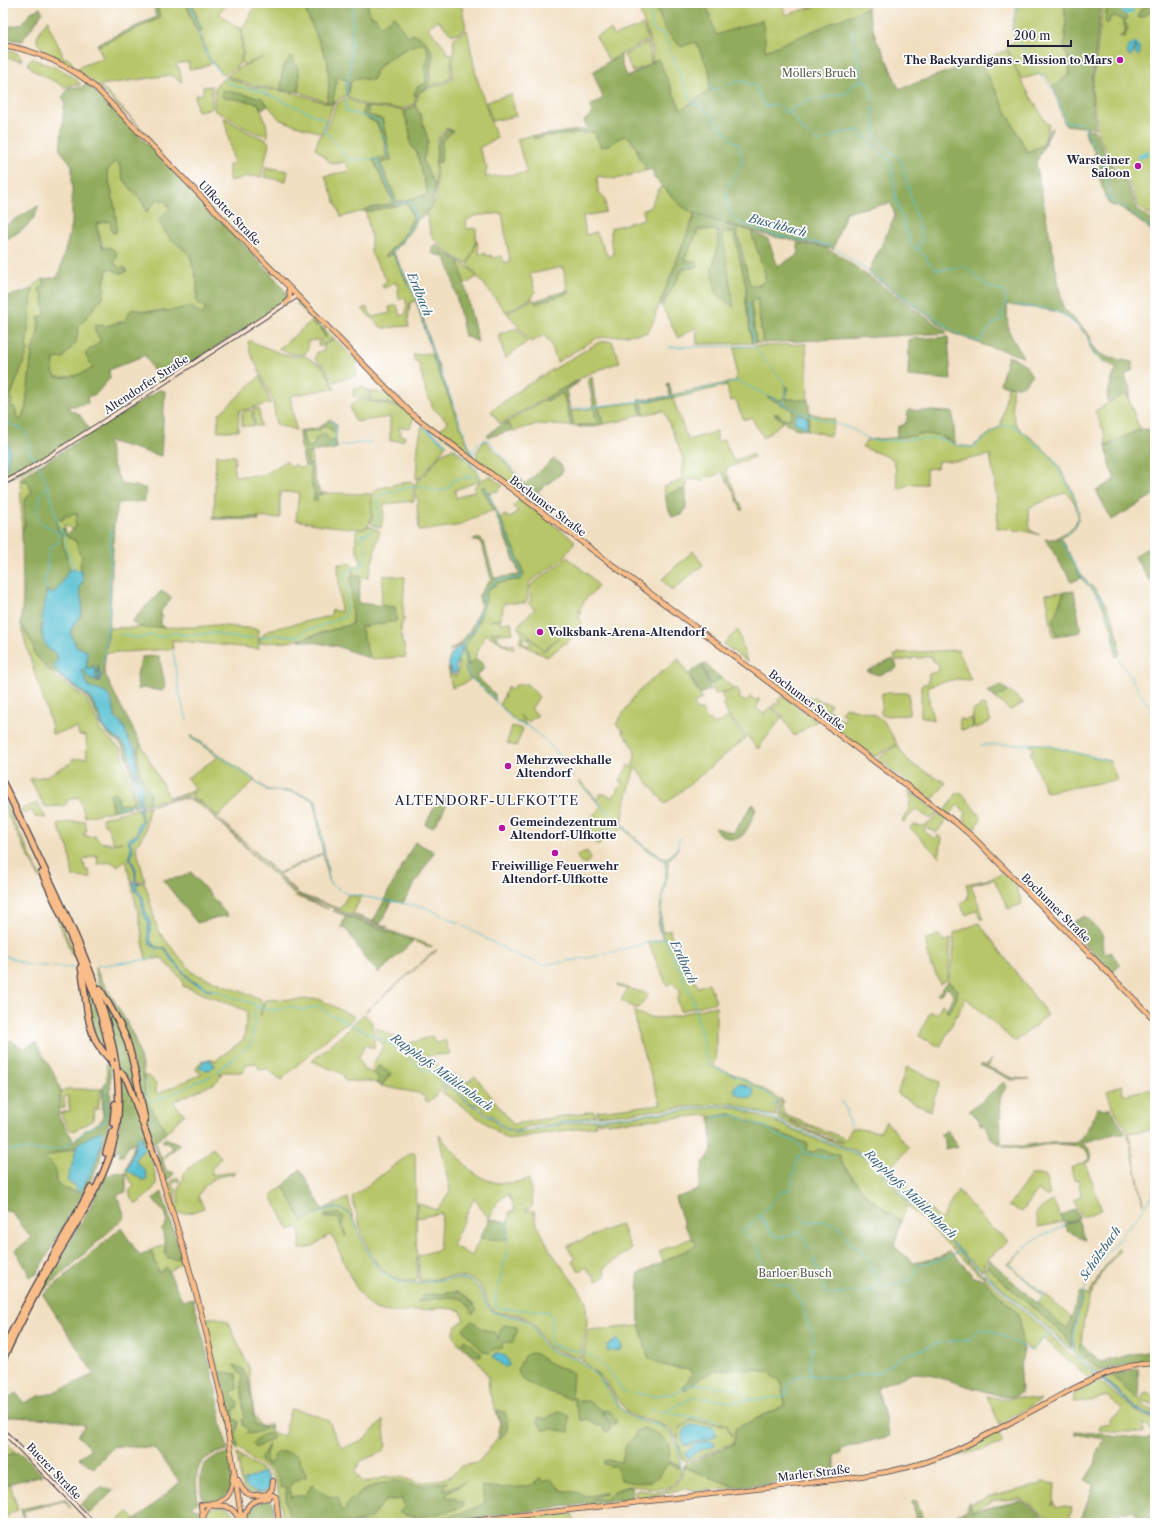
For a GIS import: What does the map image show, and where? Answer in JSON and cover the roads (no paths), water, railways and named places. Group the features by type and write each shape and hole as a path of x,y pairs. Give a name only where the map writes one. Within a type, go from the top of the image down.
{"highway":[{"path":"3,783 66,916 88,966 107,1018 112,1039 115,1095 114,1119 103,1162 83,1203 17,1320 3,1350"},
{"path":"3,791 42,873 94,991 101,1011 111,1059 117,1071 118,1114 114,1142 107,1163 87,1204 40,1285 3,1359"},
{"path":"79,957 89,1020 93,1035 101,1049 127,1080 157,1164"},
{"path":"88,966 126,1038 157,1164"}],"main road":[{"name":"Ulfkotter Straße","path":"3,44 22,48 52,59 71,70 93,86 150,142 289,288 423,424"},
{"path":"286,304 290,297 289,288"},
{"name":"Altendorfer Straße","path":"3,483 18,476 110,418 297,296"},
{"name":"Bochumer Straße","path":"423,424 955,822 980,844 1155,1020"},
{"path":"157,1164 205,1328 218,1380 231,1447 242,1523"},
{"name":"Marler Straße","path":"453,1523 875,1475 897,1470 929,1461 956,1451 1106,1373 1128,1366 1155,1363"},
{"name":"Buerer Straße","path":"3,1431 92,1523"},
{"path":"233,1459 238,1482 243,1490 255,1496 274,1495 276,1497"},
{"path":"201,1505 219,1502 229,1495 233,1484 233,1459"},
{"path":"267,1495 272,1489 273,1481"},
{"path":"242,1523 244,1514 250,1504 257,1500 276,1497"},
{"path":"276,1497 279,1523"},
{"path":"201,1505 204,1507 224,1505 231,1508 242,1523"},
{"path":"201,1505 204,1523"},
{"path":"203,1517 210,1506"}],"water":[{"path":"1135,42 1139,46 1140,54 1138,56 1135,53 1135,45 1132,56 1129,57 1127,52 1130,44 1132,45"},
{"path":"799,414 808,418 806,428 794,422 796,415"},
{"path":"3,436 8,443 9,450 7,467 3,470"},
{"path":"70,569 81,570 83,580 79,588 82,604 81,614 70,633 76,646 88,652 85,670 94,666 96,680 99,680 98,665 101,677 99,681 95,681 90,679 81,669 81,673 85,677 84,679 89,687 106,693 111,700 115,718 121,722 128,739 136,750 136,773 141,784 142,792 139,806 138,789 129,752 125,745 103,726 101,718 90,697 59,675 54,666 58,659 57,655 55,652 49,650 43,640 43,610 47,595 46,590 50,594 53,593 62,583"},
{"path":"461,646 456,673 453,674 449,666 450,658 451,655"},
{"path":"145,807 141,809 141,817 143,820 138,834 130,841 133,848 131,859 136,869 135,881 135,871 129,857 131,848 128,841 137,834 138,824 142,820 140,817 140,810 136,809"},
{"path":"132,883 140,883 136,885 138,891 143,897 145,910 150,920 150,938 152,944 157,947 166,948 172,958 192,981 201,983 212,991 206,990 191,982 169,957 167,951 163,948 156,948 150,944 148,938 148,923 143,912 141,897 135,891"},
{"path":"205,1060 209,1060 215,1066 208,1070 200,1069 199,1067"},
{"path":"740,1083 754,1089 752,1099 740,1096 734,1092 735,1086"},
{"path":"100,1131 103,1132 98,1156 88,1179 79,1192 74,1185 67,1181 76,1147 79,1143"},
{"path":"139,1135 145,1149 137,1156 136,1162 144,1170 147,1180 143,1180 127,1170"},
{"path":"617,1339 622,1346 622,1349 617,1351 607,1351 608,1345"},
{"path":"495,1353 501,1353 505,1356 508,1360 509,1366 505,1367 493,1358"},
{"path":"1098,1373 1136,1408 1155,1416 1155,1418 1136,1410 1096,1374"},
{"path":"690,1425 713,1427 716,1434 713,1438 685,1446 682,1438 685,1429"},
{"path":"709,1441 715,1443 714,1447 702,1449 687,1458 685,1453 695,1444"},
{"path":"263,1472 268,1478 269,1489 258,1492 251,1490 245,1485 243,1481"}],"waterway":[{"path":"190,3 207,56 211,61"},
{"name":"Erdbach","path":"347,96 347,81 350,70 353,8 351,3"},
{"name":"Buschbach","path":"648,3 653,28 656,32 663,33 693,105 700,104 734,142 740,146 742,164 727,188 727,199 729,205 727,206 732,215 740,223 758,230 831,246"},
{"path":"1018,3 1012,29 1014,36 1021,44 1033,67 1045,81"},
{"path":"1128,3 1124,8 1124,11 1127,13 1132,11"},
{"path":"851,30 863,81 869,82 872,101"},
{"name":"Erdbach","path":"211,62 229,83 260,91 326,120 323,129 349,160 377,159 395,202 397,204 410,201 416,219 404,238 392,251 416,298 437,367 446,385 473,456"},
{"path":"726,85 746,81 749,84 755,84 765,107 777,104 783,109 784,113 808,100 814,99"},
{"path":"819,99 846,94 856,82 863,81"},
{"path":"1046,82 1055,92 1065,122 1082,123 1085,126 1091,142 1098,150 1098,155 1106,173 1109,195 1107,197 1108,199 1113,200 1115,205 1126,208 1144,222"},
{"path":"707,84 713,91 720,87"},
{"name":"Erdbach","path":"346,100 346,111 380,121 380,127 386,144 388,158"},
{"path":"835,248 955,332 979,342 993,324 1003,319 1001,315 1006,305 1005,292 987,286 965,266 938,270 928,262 926,257 918,249 919,243 923,241 901,160 881,142 877,135 874,123 873,106"},
{"path":"789,111 809,136"},
{"path":"825,140 841,133 859,130 861,136 870,140 874,147 888,159 892,166 896,200 911,244 913,248 917,249"},
{"path":"814,137 819,142 821,141"},
{"path":"1139,157 1147,152"},
{"path":"1146,224 1155,231"},
{"path":"748,302 752,328"},
{"path":"1014,305 1052,309 1065,316 1086,333 1092,353 1104,362"},
{"path":"752,329 754,343"},
{"path":"669,347 754,346 769,365"},
{"path":"771,367 786,387 783,404"},
{"path":"726,384 738,381 802,413 852,429 873,441 940,439 956,445 972,448 1001,426 1015,426 1054,461 1076,501 1078,512 1077,524 1070,532 1062,536"},
{"path":"674,396 724,384"},
{"path":"659,398 672,396"},
{"path":"572,409 658,399"},
{"name":"Rapphofs Mühlenbach","path":"3,417 12,426 23,429 29,441 28,447 30,453 36,462"},
{"path":"330,420 336,426 335,440 331,442 330,446 332,448 336,446"},
{"path":"424,427 446,445"},
{"path":"443,434 472,455"},
{"path":"481,443 484,440 488,440 519,477"},
{"path":"338,446 371,442"},
{"path":"473,455 478,442"},
{"path":"453,449 468,461"},
{"name":"Erdbach","path":"469,461 470,464 477,470 480,479"},
{"name":"Rapphofs Mühlenbach","path":"38,464 48,486 59,527 67,541 66,550 75,570"},
{"path":"417,486 443,491 455,479 466,478 467,474"},
{"path":"467,478 474,477"},
{"name":"Erdbach","path":"482,482 514,551 522,575 521,578 496,580 495,584 487,589 482,597 483,607 476,620 477,625 473,631 469,633 470,637 465,641 466,642 462,647 468,675 496,700 497,704"},
{"path":"47,487 41,496 36,512 40,522 58,533 59,542 49,548 44,582 47,590"},
{"path":"375,526 378,518 378,501 380,495 384,492 414,487"},
{"path":"355,568 360,570 366,556 366,547 361,540 361,535 369,533 374,528"},
{"path":"103,664 109,615 111,529"},
{"path":"1061,540 1082,578 1100,597 1114,627 1117,655"},
{"path":"260,639 273,635 299,636 307,629 313,629 338,618 345,617 347,600 345,575 347,571 352,568"},
{"path":"120,634 137,638 153,635 157,637 165,636 171,633 188,635 216,633 233,638 254,638"},
{"path":"173,651 180,697 187,720"},
{"path":"1119,659 1155,716"},
{"name":"Erdbach","path":"499,705 514,721 526,725 536,732 565,763 574,778"},
{"path":"191,736 254,781"},
{"path":"981,745 1041,744 1110,761"},
{"path":"255,782 268,790 292,792 315,799 330,884 341,890"},
{"name":"Erdbach","path":"579,783 643,847 665,860 666,870 659,927 693,999 707,1061 709,1066 712,1067"},
{"path":"115,796 119,808 130,805"},
{"name":"Rapphofs Mühlenbach","path":"133,804 139,803"},
{"name":"Erdbach","path":"666,861 677,848 679,839 681,838"},
{"path":"343,892 425,907 460,924"},
{"path":"464,926 510,952 542,965 592,957 664,939"},
{"path":"96,966 151,959 155,956 158,948"},
{"path":"3,955 28,965 73,968"},
{"name":"Rapphofs Mühlenbach","path":"212,990 217,990 235,999 247,1001 265,1009 277,1010 290,1006 302,1010 319,1006 330,1015 384,1040 401,1052 408,1054 414,1063 423,1069 430,1071 447,1087 456,1090 465,1100 479,1108 486,1115 493,1117 503,1128 516,1132 548,1126 554,1127 558,1124 586,1119 731,1105 779,1120 787,1126 863,1156 971,1263 986,1274 1098,1375"},
{"path":"241,1052 252,1043 255,1018 254,1013 258,1006"},
{"path":"216,1073 238,1054"},
{"name":"Erdbach","path":"715,1068 738,1077 775,1098 777,1100 776,1104 772,1106"},
{"path":"144,1081 148,1082 148,1097 153,1101 213,1075"},
{"path":"76,1138 86,1129 105,1121 107,1084"},
{"path":"841,1101 847,1110 847,1118 852,1127"},
{"path":"713,1117 733,1115 770,1129 776,1135 797,1142 804,1151"},
{"path":"3,1151 59,1149 73,1140"},
{"path":"793,1177 798,1157 804,1151 807,1154 833,1158"},
{"path":"749,1237 741,1231 752,1224 781,1192 790,1190 793,1179"},
{"name":"Schölzbach","path":"1073,1353 1078,1313 1082,1297 1091,1276 1108,1251 1138,1216 1155,1192"},
{"path":"314,1217 321,1212 337,1208 347,1213 354,1222 375,1265 381,1272 393,1280 422,1283 458,1279 472,1282 479,1288 486,1304 492,1311 499,1315 519,1318 528,1323 548,1349 574,1358 597,1375 619,1407 629,1416 640,1421 662,1427 667,1431 672,1436 678,1447 680,1470"},
{"path":"760,1215 771,1233 780,1238 800,1231 809,1249"},
{"path":"801,1216 807,1222 821,1221 836,1224 850,1242 856,1247 860,1248 881,1286 903,1283 912,1279"},
{"path":"508,1222 506,1256 495,1300 496,1306 506,1309 549,1312 552,1319 550,1336 551,1345 581,1352"},
{"path":"1022,1250 1036,1239 1063,1227 1063,1225"},
{"path":"753,1242 757,1245 764,1268 771,1278 776,1283 791,1287 800,1300 809,1327 813,1334 813,1341"},
{"path":"914,1276 919,1265 944,1259 960,1251"},
{"path":"1021,1251 1010,1265 1044,1295 1038,1303"},
{"path":"813,1256 827,1294 877,1290"},
{"path":"945,1342 971,1339 977,1330 985,1330 999,1334 1032,1351 1049,1333"},
{"path":"795,1377 807,1375 841,1379 880,1372 901,1357 942,1342"},
{"path":"811,1375 810,1362 813,1347"},
{"path":"584,1352 597,1360 626,1393"},
{"path":"631,1393 653,1396 680,1392 685,1387 695,1384 736,1388 754,1400 786,1396 787,1386 793,1378"},
{"path":"664,1412 696,1397 731,1402 752,1400"},
{"path":"650,1409 654,1411 720,1421"}],"place":[{"name":"The Backyardigans - Mission to Mars","path":"1120,60"},
{"name":"Warsteiner Saloon","path":"1138,166"},
{"name":"Volksbank-Arena-Altendorf","path":"540,632"},
{"name":"Mehrzweckhalle Altendorf","path":"508,766"},
{"name":"Gemeindezentrum Altendorf-Ulfkotte","path":"502,828"},
{"name":"Freiwillige Feuerwehr Altendorf-Ulfkotte","path":"555,853"}],"district":[{"name":"ALTENDORF-ULFKOTTE","path":"487,800"}],"park label":[{"name":"Möllers Bruch","path":"819,73"},
{"name":"Barloer Busch","path":"795,1273"}]}
